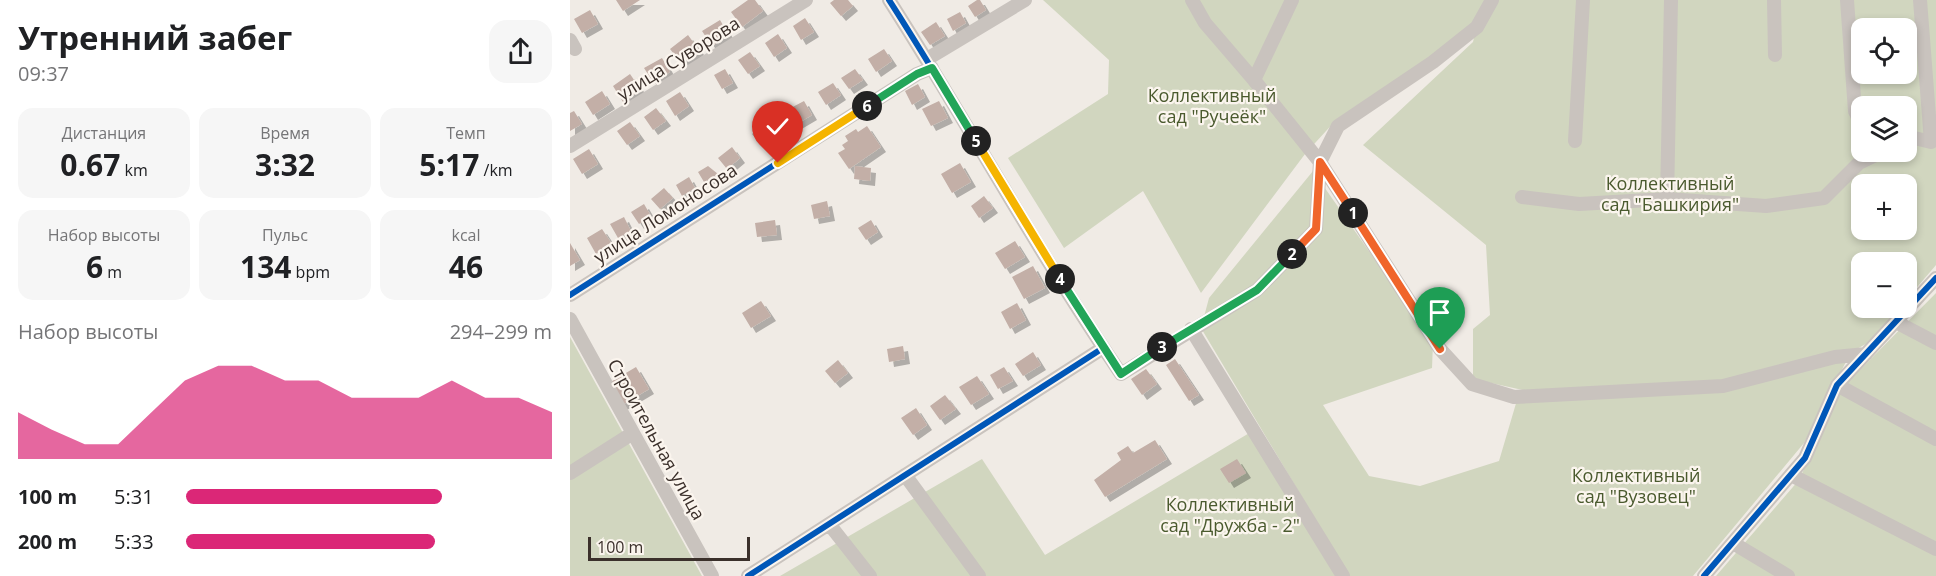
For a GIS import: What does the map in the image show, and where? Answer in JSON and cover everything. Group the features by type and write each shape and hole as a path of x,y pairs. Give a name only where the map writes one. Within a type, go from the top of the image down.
{"street":[{"name":"улица Суворова","path":"570,146 806,0"},
{"path":"889,0 1121,374 1257,290 1316,229 1320,162 1338,126 1433,62 1477,27 1492,0"},
{"name":"улица Ломоносова","path":"570,295 917,74 1025,0"},
{"path":"1192,0 1205,23 1320,162 1440,349 1472,384 1514,397 1723,386 1835,357 1866,354"},
{"path":"1254,80 1292,0"},
{"path":"1575,141 1583,0"},
{"path":"1667,199 1671,0"},
{"path":"1774,0 1774,55"},
{"path":"1847,0 1854,96"},
{"path":"1920,0 1934,142"},
{"path":"1917,138 1934,142"},
{"path":"1917,143 1934,142"},
{"path":"1522,197 1579,204 1667,199 1766,206 1824,198 1861,162"},
{"path":"1704,576 1805,458 1837,385 1936,278"},
{"name":"Строительная улица","path":"570,319 712,576"},
{"path":"1896,322 1936,344"},
{"path":"1191,329 1343,576"},
{"path":"756,574 829,524 1103,348"},
{"path":"1837,385 1936,439"},
{"path":"570,473 633,433"},
{"path":"905,475 979,576"},
{"path":"1791,475 1936,549"},
{"path":"829,524 870,576"},
{"path":"1733,543 1788,576"}],"green space":[{"name":"Коллективный сад \"Башкирия\"","path":"1043,0 1936,0 1936,265 1917,287 1917,252 1851,252 1851,318 1891,318 1871,341 1855,350 1702,385 1540,394 1473,379 1473,329 1490,315 1486,245 1363,145 1473,42 1476,28 1337,119 1305,154 1201,293 1143,191 1064,248 1008,158 1108,94 1109,60"},
{"name":"Коллективный сад \"Вузовец\"","path":"1313,171 1433,343 1432,368 1323,405 1369,476 1420,486 1499,461 1517,400 1726,388 1849,356 1804,443 1693,576 1349,576 1201,328 1209,298"},
{"path":"1936,293 1936,576 1716,576 1799,480 1841,389 1911,318 1917,318 1917,312"},
{"path":"570,337 702,576 570,576"},
{"name":"Коллективный сад \"Дружба - 2\"","path":"1251,432 1336,576 780,576 982,459 1045,555"}],"building":[{"path":"616,0 640,0 623,11"},
{"path":"748,0 755,0 763,11 742,27 731,12"},
{"path":"834,0 848,0 853,6 841,16 830,3"},
{"path":"980,0 986,10 975,17 968,6"},
{"path":"590,10 598,24 582,33 574,19"},
{"path":"960,12 966,23 953,31 947,19"},
{"path":"805,18 814,32 801,40 793,26"},
{"path":"720,20 729,35 712,46 702,31"},
{"path":"936,22 945,36 930,45 921,32"},
{"path":"778,34 787,48 774,57 765,43"},
{"path":"688,35 699,50 681,63 670,49"},
{"path":"884,49 892,61 876,72 868,59"},
{"path":"750,52 760,66 748,74 738,60"},
{"path":"662,58 670,72 653,82 644,68"},
{"path":"725,69 733,83 722,89 714,75"},
{"path":"855,69 863,80 849,89 841,78"},
{"path":"630,74 641,90 623,102 613,86"},
{"path":"833,83 841,95 826,105 818,92"},
{"path":"918,84 925,97 912,105 905,91"},
{"path":"602,91 610,104 593,115 585,102"},
{"path":"680,92 689,106 675,116 666,101"},
{"path":"804,101 812,115 795,125 787,110"},
{"path":"939,101 948,118 931,126 922,109"},
{"path":"656,108 666,121 653,130 644,117"},
{"path":"574,111 582,124 570,131 570,113"},
{"path":"630,122 640,136 627,145 617,131"},
{"path":"763,124 772,136 761,145 752,134"},
{"path":"867,126 881,147 849,169 838,153 845,149 842,145 848,141 845,136 856,129 858,132"},
{"path":"732,147 740,158 727,169 718,158"},
{"path":"589,149 598,164 582,174 573,159"},
{"path":"960,163 971,182 952,193 941,174"},
{"path":"708,166 718,174 704,182 698,172"},
{"path":"855,166 871,168 870,181 854,179"},
{"path":"689,177 695,188 682,196 676,185"},
{"path":"664,188 673,198 660,209 651,199"},
{"path":"984,196 993,208 979,218 971,206"},
{"path":"827,201 830,216 814,219 811,205"},
{"path":"644,204 651,216 639,224 631,212"},
{"path":"624,217 631,231 618,238 610,224"},
{"path":"775,220 777,235 757,237 755,223"},
{"path":"871,220 878,232 866,240 858,228"},
{"path":"602,229 612,244 596,254 587,238"},
{"path":"1015,241 1025,257 1005,269 995,253"},
{"path":"570,243 580,260 570,266"},
{"path":"1033,266 1045,288 1024,299 1012,277"},
{"path":"761,301 771,316 751,328 742,313"},
{"path":"1017,303 1026,320 1010,329 1001,312"},
{"path":"903,346 905,359 889,362 887,349"},
{"path":"1033,352 1041,365 1023,376 1015,364"},
{"path":"1175,359 1199,395 1189,401 1166,365"},
{"path":"838,360 848,373 835,383 825,371"},
{"path":"636,367 649,389 622,405 609,383"},
{"path":"1004,367 1013,381 998,389 990,375"},
{"path":"1146,369 1157,384 1142,395 1131,379"},
{"path":"977,376 989,394 971,405 959,387"},
{"path":"945,395 956,409 940,420 930,406"},
{"path":"916,408 927,425 913,435 901,418"},
{"path":"1155,440 1167,459 1105,497 1094,480 1121,460 1117,453 1128,446 1133,453"},
{"path":"1237,459 1246,473 1229,483 1220,469"}],"cycle path":[{"path":"889,0 1061,282 1121,374 1191,329"},
{"path":"570,295 917,74 932,68"},
{"path":"1704,576 1805,458 1837,385 1936,278"},
{"path":"748,576 1103,348"}],"route":[{"path":"778,163 917,74 932,68 1121,374 1257,290 1316,229 1320,162 1440,349"}],"park label":[{"name":"Коллективный сад \"Ручеёк\"","path":"1212,106"}]}
